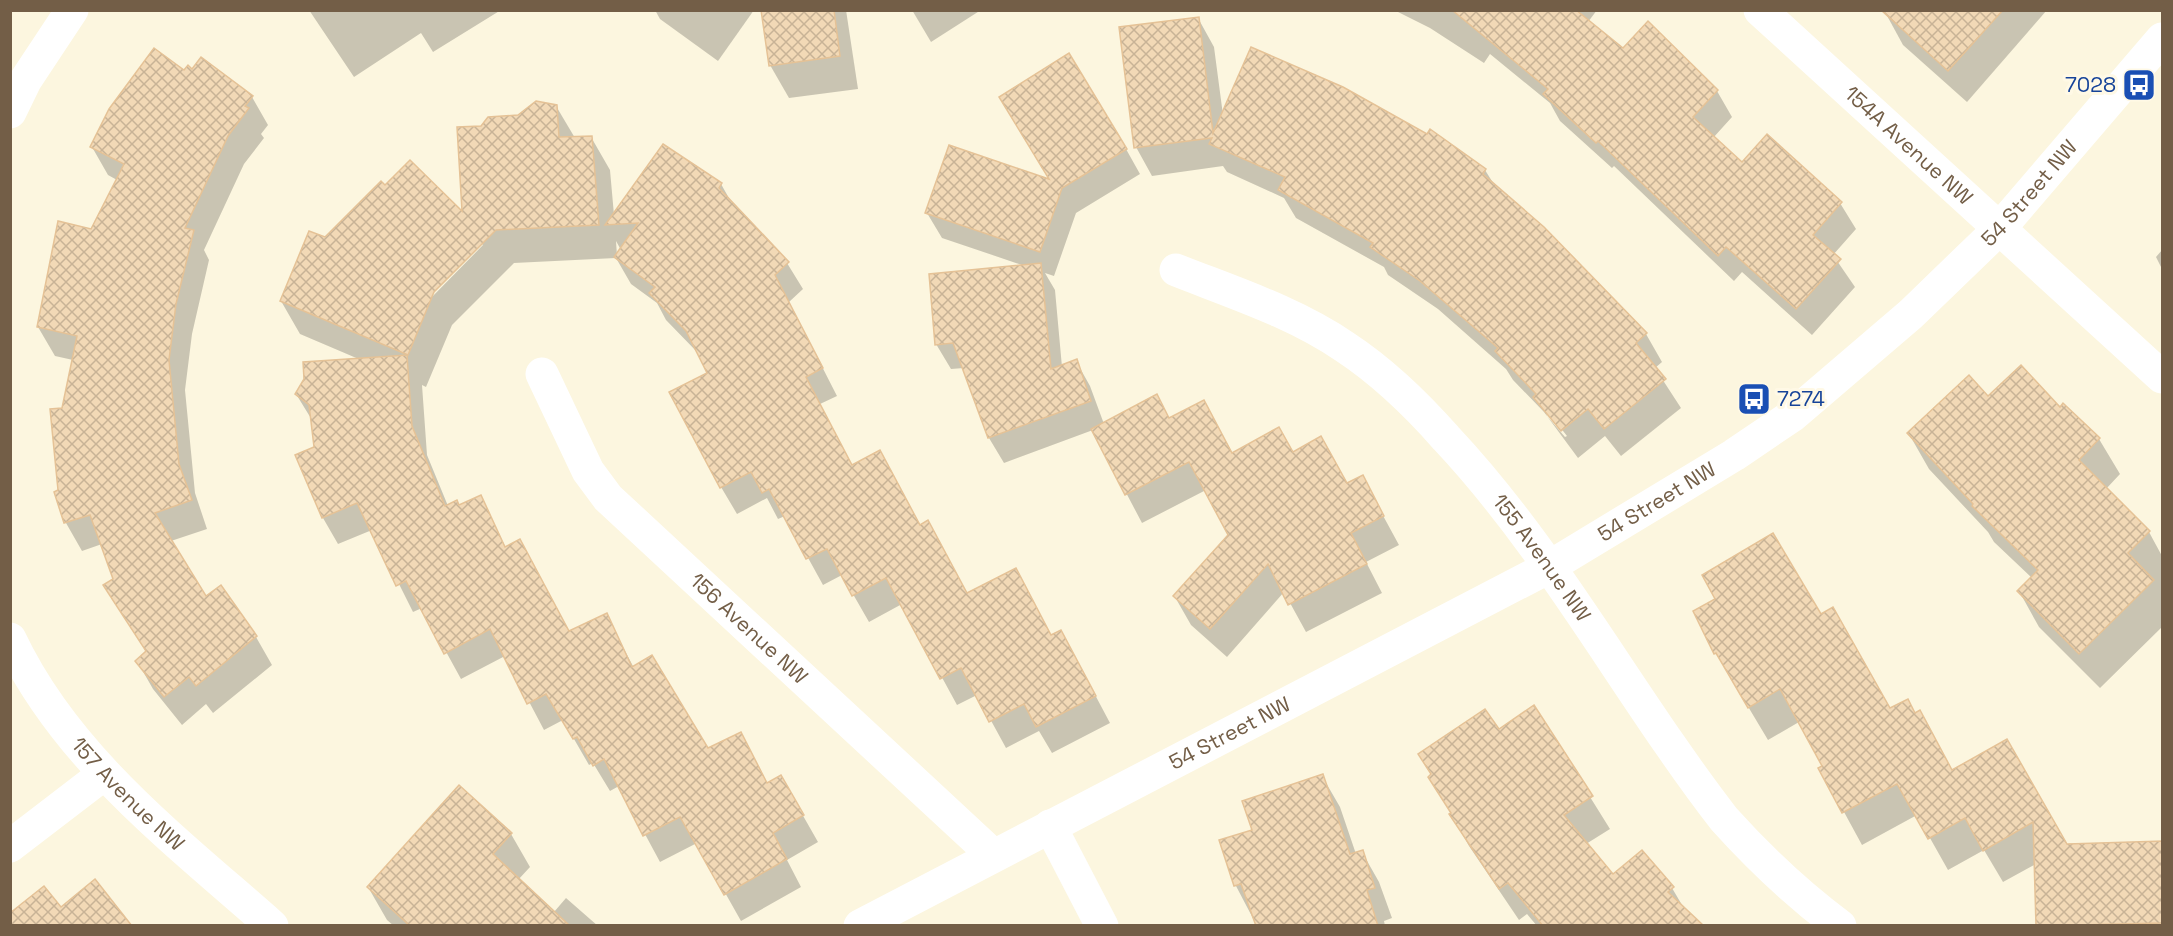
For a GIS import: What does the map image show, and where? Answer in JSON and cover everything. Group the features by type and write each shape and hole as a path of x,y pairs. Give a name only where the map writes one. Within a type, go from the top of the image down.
{"street":[{"path":"10,112 25,81 72,10"},
{"name":"154A Avenue NW","path":"1760,10 2163,377"},
{"name":"54 Street NW","path":"860,926 1549,567 1673,494 1792,415 1911,314 2000,228 2163,39"},
{"name":"155 Avenue NW","path":"1176,270 1309,324 1383,375 1421,410 1490,485 1549,567 1698,786 1724,819 1759,858 1809,903 1840,926"},
{"name":"156 Avenue NW","path":"542,374 583,462 608,498 993,855"},
{"name":"157 Avenue NW","path":"10,639 34,681 104,774 138,808 272,926"},
{"path":"10,846 104,774"},
{"path":"1050,826 1102,926"}],"building":[{"path":"761,10 834,10 840,56 769,66"},
{"path":"1452,10 1576,10 1623,48 1648,21 1718,90 1693,117 1742,162 1767,134 1842,202 1813,235 1841,259 1796,309 1726,247 1718,256 1598,141 1596,143 1543,94 1548,89"},
{"path":"1881,10 2003,10 1948,71"},
{"path":"1199,17 1213,133 1251,47 1343,87 1427,134 1430,129 1486,169 1483,174 1544,227 1647,333 1636,343 1666,379 1604,429 1588,409 1561,431 1533,397 1536,394 1495,351 1498,348 1420,281 1370,247 1373,243 1278,190 1285,177 1209,144 1212,138 1134,148 1119,27"},
{"path":"154,48 184,70 188,65 192,69 201,57 253,96 245,106 249,108 228,136 185,228 194,230 176,304 169,360 179,464 192,500 155,513 206,596 221,585 257,636 196,686 189,677 164,697 135,661 146,651 103,585 113,579 90,515 64,523 54,492 58,490 50,409 62,408 77,336 37,327 58,221 91,229 124,164 90,147 109,109"},
{"path":"1069,53 1127,149 1062,188 1040,252 925,213 949,145 1049,179 999,97"},
{"path":"536,101 557,105 559,137 592,136 599,225 496,230 434,292 408,355 280,301 309,231 325,237 381,181 385,185 410,160 462,211 457,127 481,126 488,117 518,115"},
{"path":"663,144 722,183 719,188 789,262 775,275 823,368 806,377 852,465 880,450 920,525 928,520 967,593 1016,568 1051,635 1061,630 1096,696 1036,727 1024,704 989,722 961,668 940,679 886,578 852,596 827,549 806,559 769,489 762,493 751,472 720,488 669,392 707,373 686,331 649,293 655,287 614,257 638,223 605,225"},
{"path":"1041,263 1051,369 1077,359 1091,401 988,438 953,343 935,345 929,274"},
{"path":"407,355 412,426 445,506 457,500 459,505 481,495 505,547 520,539 569,631 607,613 632,667 652,655 708,748 741,732 767,783 781,775 804,815 773,833 787,859 724,895 680,817 643,836 604,759 593,766 577,737 573,739 546,694 527,704 490,629 444,654 406,581 396,586 357,503 322,518 295,455 314,447 309,405 295,394 304,379 303,362"},
{"path":"2021,365 2060,407 2063,403 2100,438 2079,460 2150,531 2128,553 2154,580 2079,654 2017,591 2038,570 1972,506 1973,504 1907,433 1969,375 1988,396"},
{"path":"1157,394 1169,418 1204,400 1232,453 1279,427 1293,452 1321,436 1347,483 1363,475 1384,516 1351,533 1367,564 1288,605 1268,564 1210,629 1173,596 1228,535 1189,462 1125,495 1091,429"},
{"path":"1773,533 1821,614 1833,607 1890,708 1908,699 1915,713 1920,710 1952,770 2007,739 2067,844 2163,841 2163,923 2036,926 2033,822 1983,851 1965,818 1928,839 1897,784 1842,813 1818,768 1822,766 1780,689 1748,708 1716,653 1714,654 1693,611 1715,599 1702,575"},
{"path":"1534,705 1593,796 1564,815 1613,874 1642,850 1674,887 1668,892 1704,926 1543,926 1508,883 1499,889 1449,814 1451,813 1428,777 1431,774 1418,754 1485,709 1499,729"},
{"path":"1323,774 1350,854 1363,850 1375,888 1367,890 1378,926 1256,926 1241,884 1234,886 1219,840 1252,830 1242,801"},
{"path":"459,785 512,833 493,854 570,926 410,926 367,887"},
{"path":"95,879 132,926 10,926 10,913 44,886 61,907"}],"place":[{"name":"7028","path":"2139,85"},
{"name":"7274","path":"1754,399"}]}
